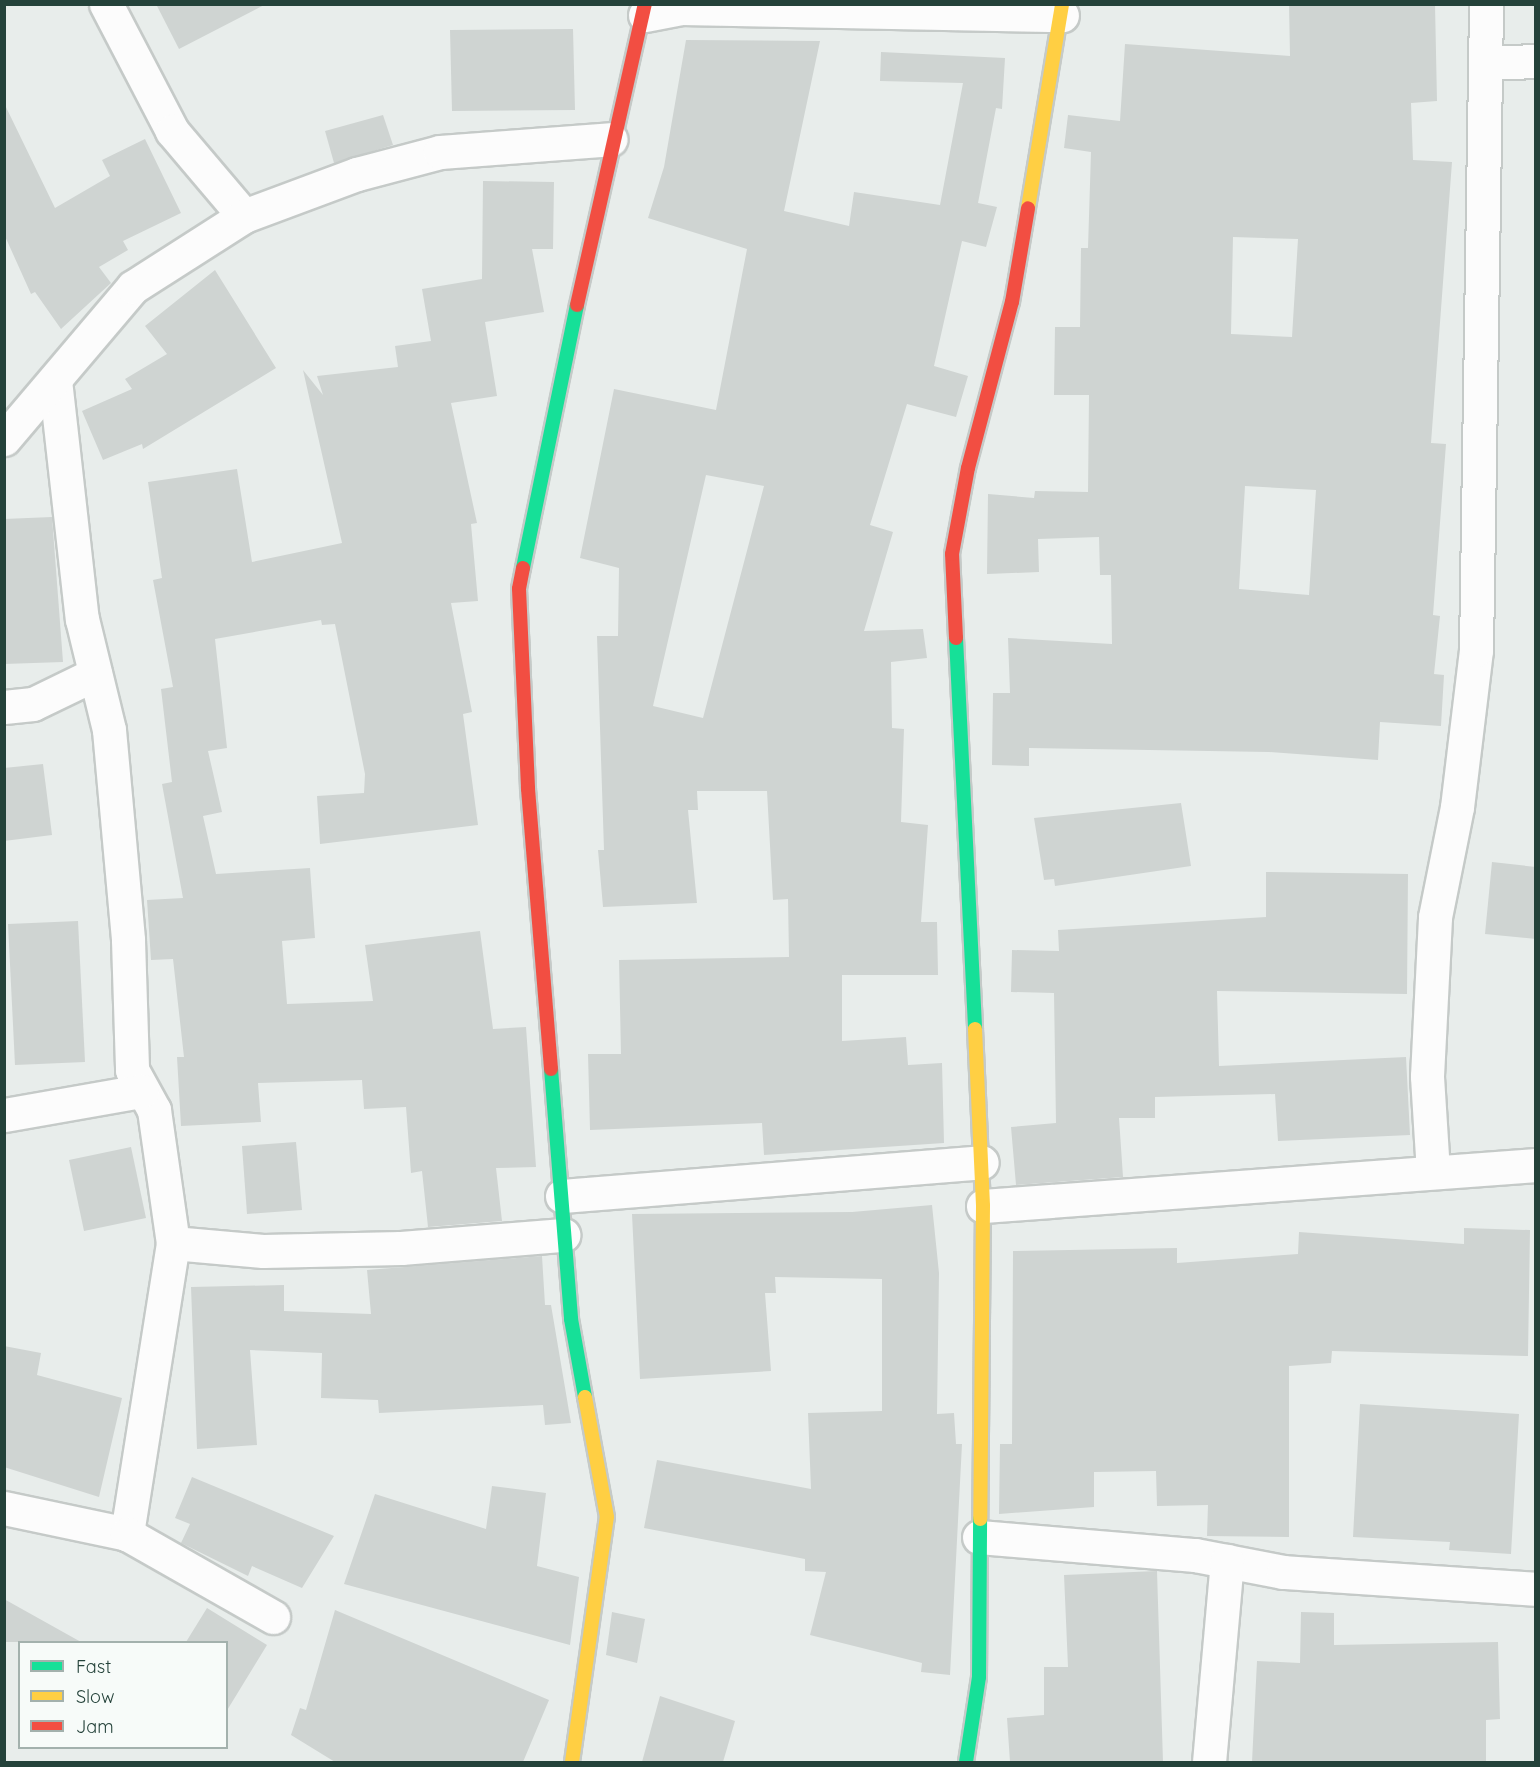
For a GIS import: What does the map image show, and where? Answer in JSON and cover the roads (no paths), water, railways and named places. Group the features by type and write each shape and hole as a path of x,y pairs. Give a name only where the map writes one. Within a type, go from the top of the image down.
{"street":[{"path":"106,4 172,131 244,216"},
{"path":"1433,1172 1427,1076 1435,917 1457,807 1476,650 1486,4"},
{"path":"572,1762 607,1517 571,1320 528,789 519,589 611,139 645,10 681,8 1062,10 1012,302 968,468 952,554 983,1206 979,1677 966,1762"},
{"path":"1486,63 1536,61"},
{"path":"4,439 133,287 244,216 357,174 440,152 611,139"},
{"path":"55,380 82,619 109,730 128,940 132,1070 154,1110 173,1243 127,1534"},
{"path":"4,707 33,704 95,674"},
{"path":"4,1115 142,1091"},
{"path":"562,1196 982,1162"},
{"path":"983,1206 1536,1165"},
{"path":"173,1243 263,1251 401,1248 563,1234"},
{"path":"4,1508 127,1534 273,1617"},
{"path":"979,1537 1227,1561 1283,1572 1536,1589"},
{"path":"1209,1762 1227,1561"}]}
